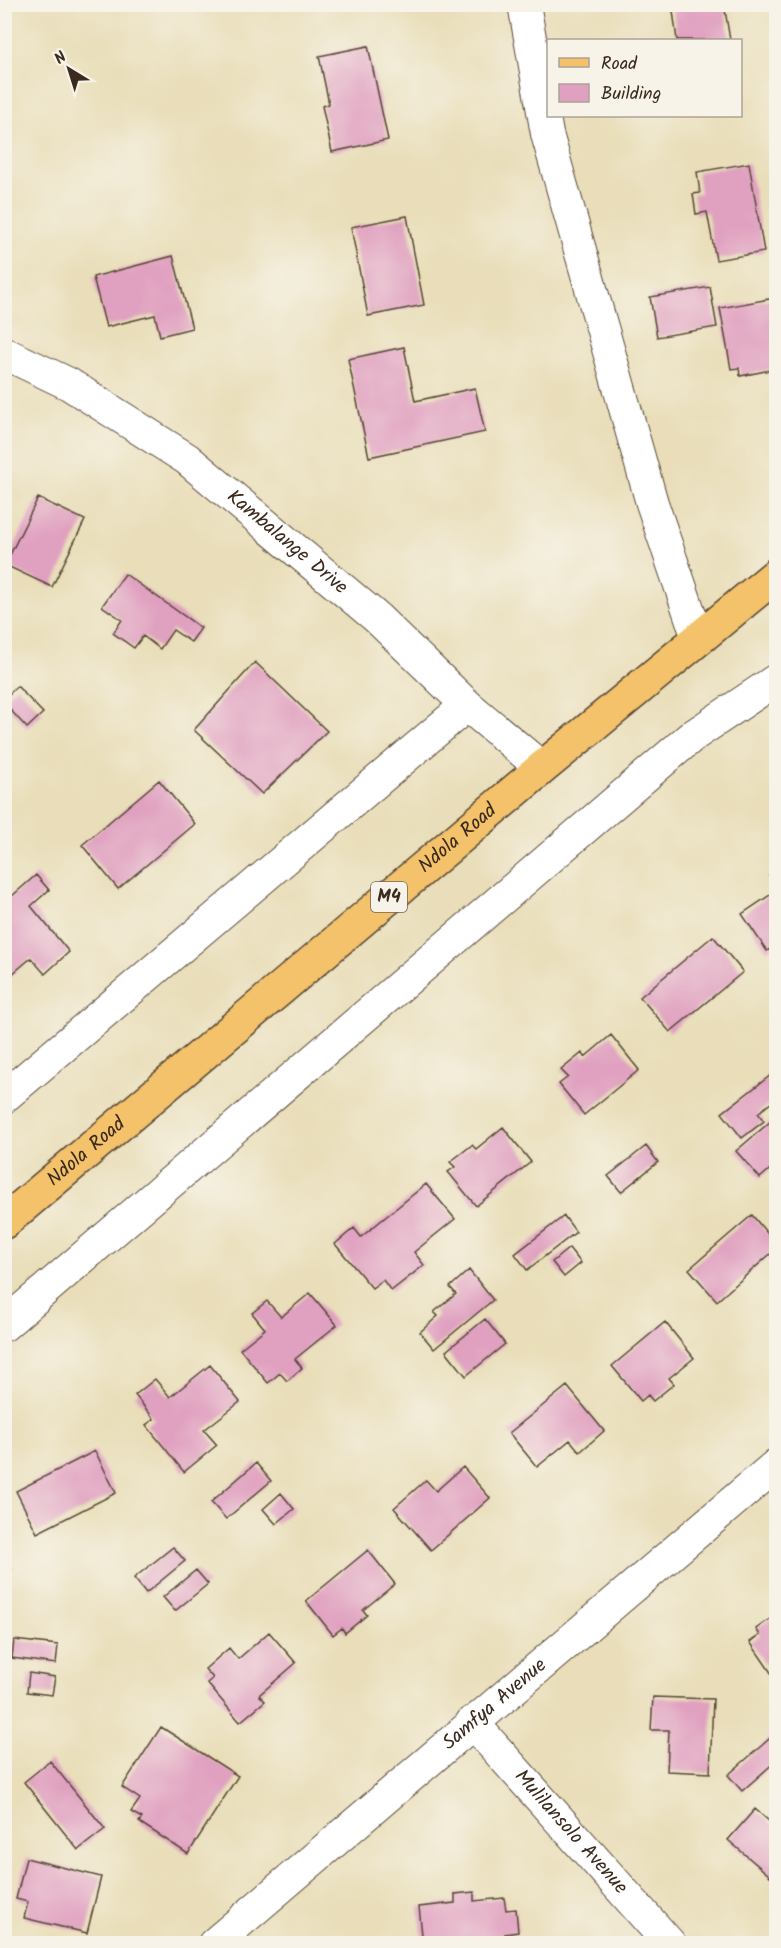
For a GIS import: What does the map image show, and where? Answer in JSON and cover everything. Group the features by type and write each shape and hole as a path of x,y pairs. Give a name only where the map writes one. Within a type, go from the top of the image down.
{"main road":[{"name":"Ndola Road","path":"4,1222 542,768 777,575"}],"street":[{"path":"524,4 547,134 652,503 698,638"},
{"name":"Kambalange Drive","path":"4,353 69,384 187,459 377,618 467,705 542,768"},
{"path":"4,1325 691,737 777,680"},
{"path":"4,1096 467,705"},
{"name":"Samfya Avenue","path":"214,1944 472,1722 777,1465"},
{"name":"Mulilansolo Avenue","path":"472,1722 670,1944"}],"building":[{"path":"672,4 724,4 730,39 677,39"},
{"path":"368,46 388,140 332,152 322,106 329,104 319,56"},
{"path":"749,163 764,252 716,260 707,212 696,214 693,194 700,193 697,172"},
{"path":"407,216 424,305 368,316 351,227"},
{"path":"173,256 192,328 160,336 155,315 106,327 93,277"},
{"path":"710,287 717,327 657,337 650,297"},
{"path":"775,298 776,369 740,376 739,368 731,369 720,308"},
{"path":"404,347 415,401 475,388 485,432 369,457 348,359"},
{"path":"38,498 85,520 52,587 5,565"},
{"path":"125,574 201,628 191,642 173,630 160,649 143,636 134,648 113,633 122,620 102,606"},
{"path":"255,662 327,731 262,794 194,730"},
{"path":"17,686 43,713 27,728 5,704 5,698"},
{"path":"159,780 195,824 118,889 82,845"},
{"path":"776,870 776,887 769,875"},
{"path":"36,875 49,890 31,906 69,952 45,974 31,958 4,981 4,903"},
{"path":"776,891 776,948 775,946 767,951 742,914"},
{"path":"713,936 743,972 670,1032 640,997"},
{"path":"611,1035 639,1070 584,1115 559,1084 568,1077 561,1070 582,1053 585,1057"},
{"path":"776,1071 776,1099 758,1113 764,1121 742,1138 722,1113"},
{"path":"771,1121 776,1127 776,1164 760,1178 736,1151"},
{"path":"503,1127 531,1162 476,1206 448,1172 455,1167 450,1162 472,1145 476,1149"},
{"path":"646,1146 658,1162 621,1192 608,1176"},
{"path":"426,1184 455,1219 414,1252 424,1265 391,1291 383,1280 372,1288 335,1244 354,1228 361,1237"},
{"path":"752,1215 776,1244 776,1249 717,1301 689,1269"},
{"path":"564,1216 576,1232 527,1270 515,1254"},
{"path":"569,1248 581,1263 564,1277 552,1262"},
{"path":"469,1270 493,1300 434,1349 420,1332 438,1316 434,1312 456,1294 450,1287"},
{"path":"310,1293 337,1325 295,1359 302,1368 287,1381 280,1373 268,1383 240,1349 265,1329 252,1313 267,1301 281,1317"},
{"path":"485,1319 505,1344 466,1376 446,1351"},
{"path":"665,1322 694,1358 669,1378 674,1384 653,1401 648,1395 641,1401 612,1366"},
{"path":"210,1365 240,1402 204,1430 217,1445 184,1472 146,1425 154,1419 135,1395 155,1379 170,1397"},
{"path":"567,1386 604,1431 580,1452 570,1440 537,1467 509,1433"},
{"path":"95,1451 116,1493 37,1533 16,1491"},
{"path":"256,1463 271,1481 226,1519 211,1502"},
{"path":"463,1467 490,1498 431,1550 394,1508 426,1480 436,1491"},
{"path":"281,1493 294,1509 276,1524 263,1509"},
{"path":"173,1547 185,1561 146,1593 134,1578"},
{"path":"368,1550 395,1584 363,1610 367,1615 345,1633 342,1628 333,1635 306,1601"},
{"path":"4,1556 12,1569 4,1574"},
{"path":"196,1570 208,1584 175,1611 163,1597"},
{"path":"774,1616 776,1620 776,1675 774,1677 750,1642 760,1635 756,1629"},
{"path":"269,1632 296,1663 259,1695 265,1701 240,1722 207,1683 213,1678 205,1669 229,1648 238,1659"},
{"path":"14,1640 58,1645 56,1664 12,1658"},
{"path":"29,1673 55,1677 52,1695 27,1692"},
{"path":"653,1697 713,1699 710,1773 667,1771 669,1730 651,1730"},
{"path":"161,1727 238,1776 188,1854 139,1822 142,1818 131,1812 140,1799 122,1787"},
{"path":"776,1733 776,1761 742,1791 728,1775"},
{"path":"50,1761 105,1829 78,1850 24,1782"},
{"path":"755,1809 776,1827 776,1881 728,1840"},
{"path":"26,1858 101,1877 87,1933 24,1918 28,1902 16,1899"},
{"path":"474,1892 474,1901 504,1898 506,1910 516,1909 518,1932 505,1934 505,1943 423,1944 419,1907 455,1903 455,1894"}]}
